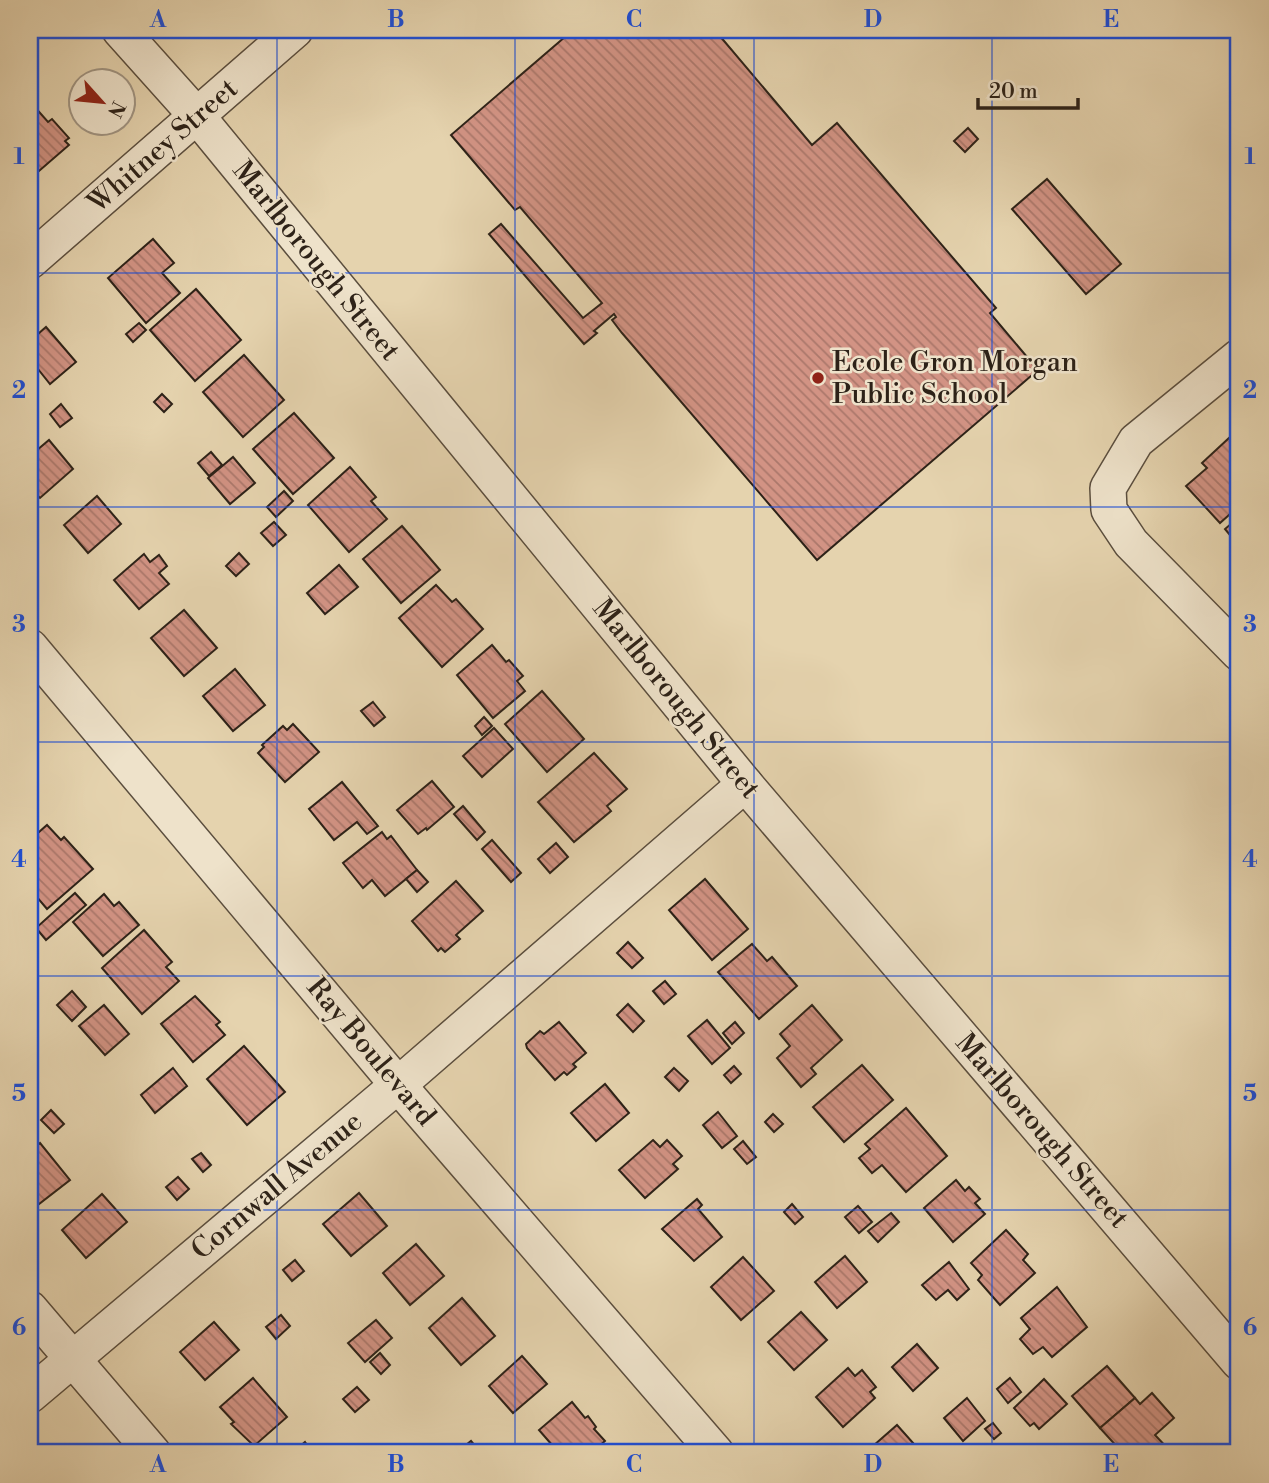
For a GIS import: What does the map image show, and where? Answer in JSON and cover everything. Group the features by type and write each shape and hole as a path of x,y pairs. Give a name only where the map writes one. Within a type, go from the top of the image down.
{"street":[{"name":"Marlborough Street","path":"120,30 197,116 745,784 1239,1362"},
{"name":"Whitney Street","path":"30,261 295,30"},
{"path":"1239,357 1136,441 1108,488 1108,510 1131,543 1239,653"},
{"name":"Ray Boulevard","path":"30,648 398,1085 716,1453"},
{"name":"Cornwall Avenue","path":"30,1395 398,1085 745,784"},
{"path":"30,1310 153,1453"}],"building":[{"name":"Ecole Gron Morgan Public School","path":"573,30 724,30 719,35 812,145 837,123 996,308 990,313 1038,370 817,560 622,333 612,320 616,317 614,314 594,331 597,333 584,344 489,234 501,224 583,318 602,303 520,207 515,210 451,135"},
{"path":"33,105 48,122 52,119 69,138 65,141 69,145 32,177 30,174 30,108"},
{"path":"968,128 978,139 965,152 954,141"},
{"path":"1047,179 1121,264 1086,294 1012,209"},
{"path":"153,239 174,263 162,273 180,293 146,323 108,278"},
{"path":"196,289 241,340 195,381 150,330"},
{"path":"139,323 146,330 133,342 126,334"},
{"path":"46,327 76,362 50,384 30,359 30,341"},
{"path":"244,355 284,400 243,437 203,392"},
{"path":"162,394 172,404 164,412 154,402"},
{"path":"61,404 72,418 60,427 50,414"},
{"path":"294,413 334,458 293,494 253,449"},
{"path":"1229,438 1239,449 1239,506 1220,523 1186,486 1207,468 1202,463"},
{"path":"49,440 73,469 40,498 30,488 30,456"},
{"path":"211,452 222,465 209,476 198,463"},
{"path":"233,457 255,483 230,504 208,478"},
{"path":"350,467 376,497 371,501 387,519 349,552 308,505"},
{"path":"284,491 293,501 276,517 267,507"},
{"path":"97,496 121,524 88,553 64,525"},
{"path":"1239,517 1239,546 1225,529"},
{"path":"274,522 286,535 273,546 261,533"},
{"path":"402,526 440,570 401,603 363,559"},
{"path":"239,553 249,564 236,576 226,566"},
{"path":"144,554 150,562 159,555 167,566 159,573 169,584 139,609 114,580"},
{"path":"339,565 358,587 325,614 307,593"},
{"path":"436,585 452,602 456,599 483,629 442,667 399,618"},
{"path":"184,610 217,648 184,676 151,638"},
{"path":"492,645 506,662 509,660 523,676 517,681 525,691 493,718 457,675"},
{"path":"235,669 265,705 233,731 203,696"},
{"path":"542,691 584,739 547,772 505,724"},
{"path":"373,702 385,717 374,726 361,711"},
{"path":"484,717 492,726 482,735 475,726"},
{"path":"293,724 319,752 285,782 258,753 264,747 262,745 283,726 287,730"},
{"path":"494,728 513,749 482,777 463,756"},
{"path":"594,753 627,789 607,806 611,811 574,842 538,802"},
{"path":"432,781 454,807 427,830 426,828 418,834 397,810"},
{"path":"342,782 378,826 367,834 357,822 334,840 309,809"},
{"path":"463,806 485,832 477,840 454,814"},
{"path":"47,825 61,840 64,837 93,869 47,909 30,889 30,840"},
{"path":"382,832 387,839 391,836 417,870 385,896 372,880 363,888 343,863"},
{"path":"492,840 521,873 511,882 482,849"},
{"path":"556,843 568,857 550,873 538,859"},
{"path":"417,870 428,882 417,892 406,879"},
{"path":"705,879 748,929 712,960 669,910"},
{"path":"456,881 483,911 456,935 460,939 445,952 441,948 438,951 412,921"},
{"path":"75,893 86,905 46,940 36,928"},
{"path":"104,894 114,906 119,902 139,925 103,956 73,922"},
{"path":"144,930 172,962 166,967 179,981 142,1014 102,968"},
{"path":"628,942 643,958 632,968 617,953"},
{"path":"752,944 767,961 772,957 797,986 759,1019 718,972"},
{"path":"665,981 676,994 664,1004 653,991"},
{"path":"72,991 86,1007 72,1021 57,1005"},
{"path":"195,996 220,1022 216,1025 225,1035 193,1062 161,1024"},
{"path":"628,1004 644,1021 633,1032 617,1015"},
{"path":"104,1005 129,1034 105,1055 79,1026"},
{"path":"812,1005 842,1040 811,1068 816,1074 801,1087 777,1058 790,1046 780,1034"},
{"path":"707,1020 730,1048 712,1064 688,1036"},
{"path":"559,1022 586,1053 573,1064 576,1067 567,1075 564,1072 555,1080 526,1044 540,1031 544,1034"},
{"path":"735,1022 744,1033 732,1044 723,1033"},
{"path":"244,1046 285,1092 247,1125 207,1079"},
{"path":"862,1065 893,1100 844,1142 813,1107"},
{"path":"734,1066 741,1074 731,1083 724,1075"},
{"path":"173,1068 187,1086 155,1113 141,1095"},
{"path":"674,1068 688,1081 679,1091 665,1077"},
{"path":"605,1084 629,1113 596,1141 571,1113"},
{"path":"906,1108 947,1156 906,1192 882,1165 872,1173 859,1158 870,1149 865,1144"},
{"path":"51,1110 64,1124 54,1133 41,1120"},
{"path":"718,1112 737,1136 722,1148 703,1125"},
{"path":"773,1114 783,1124 774,1132 765,1122"},
{"path":"653,1140 660,1147 667,1140 682,1156 673,1164 678,1169 645,1198 619,1170"},
{"path":"743,1141 756,1157 747,1164 734,1149"},
{"path":"40,1143 70,1180 39,1204 30,1193 30,1152"},
{"path":"201,1153 211,1165 203,1172 192,1159"},
{"path":"178,1177 189,1189 177,1200 166,1187"},
{"path":"956,1180 965,1191 969,1187 980,1199 975,1203 985,1214 953,1242 924,1208"},
{"path":"359,1193 387,1226 351,1256 323,1224"},
{"path":"102,1194 127,1222 86,1258 62,1230"},
{"path":"697,1199 702,1205 698,1209 722,1237 694,1261 662,1229"},
{"path":"792,1204 803,1217 795,1224 784,1212"},
{"path":"858,1206 872,1222 859,1233 845,1217"},
{"path":"891,1213 899,1222 878,1242 868,1231"},
{"path":"1006,1230 1028,1254 1023,1260 1035,1273 1000,1305 978,1280 982,1275 971,1263"},
{"path":"416,1244 444,1276 410,1305 383,1273"},
{"path":"845,1256 867,1282 837,1308 815,1282"},
{"path":"743,1257 774,1291 741,1320 711,1287"},
{"path":"295,1260 304,1271 292,1281 283,1270"},
{"path":"949,1262 969,1289 957,1300 948,1290 936,1300 922,1285"},
{"path":"1057,1287 1087,1327 1052,1357 1043,1347 1033,1354 1020,1339 1030,1329 1021,1318"},
{"path":"462,1298 495,1336 461,1365 429,1328"},
{"path":"801,1312 827,1340 794,1370 768,1342"},
{"path":"281,1315 290,1326 276,1339 266,1327"},
{"path":"376,1320 392,1338 365,1362 348,1343"},
{"path":"214,1322 239,1350 205,1380 180,1352"},
{"path":"917,1344 938,1368 913,1391 892,1367"},
{"path":"380,1353 390,1365 381,1374 370,1362"},
{"path":"522,1356 547,1384 513,1413 489,1386"},
{"path":"1107,1366 1135,1398 1100,1428 1072,1396"},
{"path":"848,1368 855,1376 862,1370 876,1387 870,1392 875,1398 843,1427 816,1397"},
{"path":"253,1378 287,1417 254,1446 231,1424 234,1422 220,1407"},
{"path":"1010,1378 1021,1392 1008,1403 997,1389"},
{"path":"1044,1379 1067,1404 1039,1429 1034,1423 1030,1426 1014,1408"},
{"path":"357,1387 369,1400 355,1412 343,1399"},
{"path":"1152,1393 1174,1418 1155,1435 1172,1453 1118,1453 1121,1451 1100,1428 1135,1398 1140,1404"},
{"path":"967,1398 985,1421 963,1441 944,1418"},
{"path":"572,1402 585,1418 588,1416 596,1427 594,1429 605,1441 591,1453 559,1453 539,1430"},
{"path":"993,1423 1001,1433 994,1439 985,1429"},
{"path":"897,1425 922,1453 865,1453"},
{"path":"471,1441 481,1453 456,1453"},
{"path":"305,1442 311,1450 315,1447 321,1453 292,1453"}],"place":[{"name":"Ecole Gron Morgan Public School","path":"818,378"}]}
